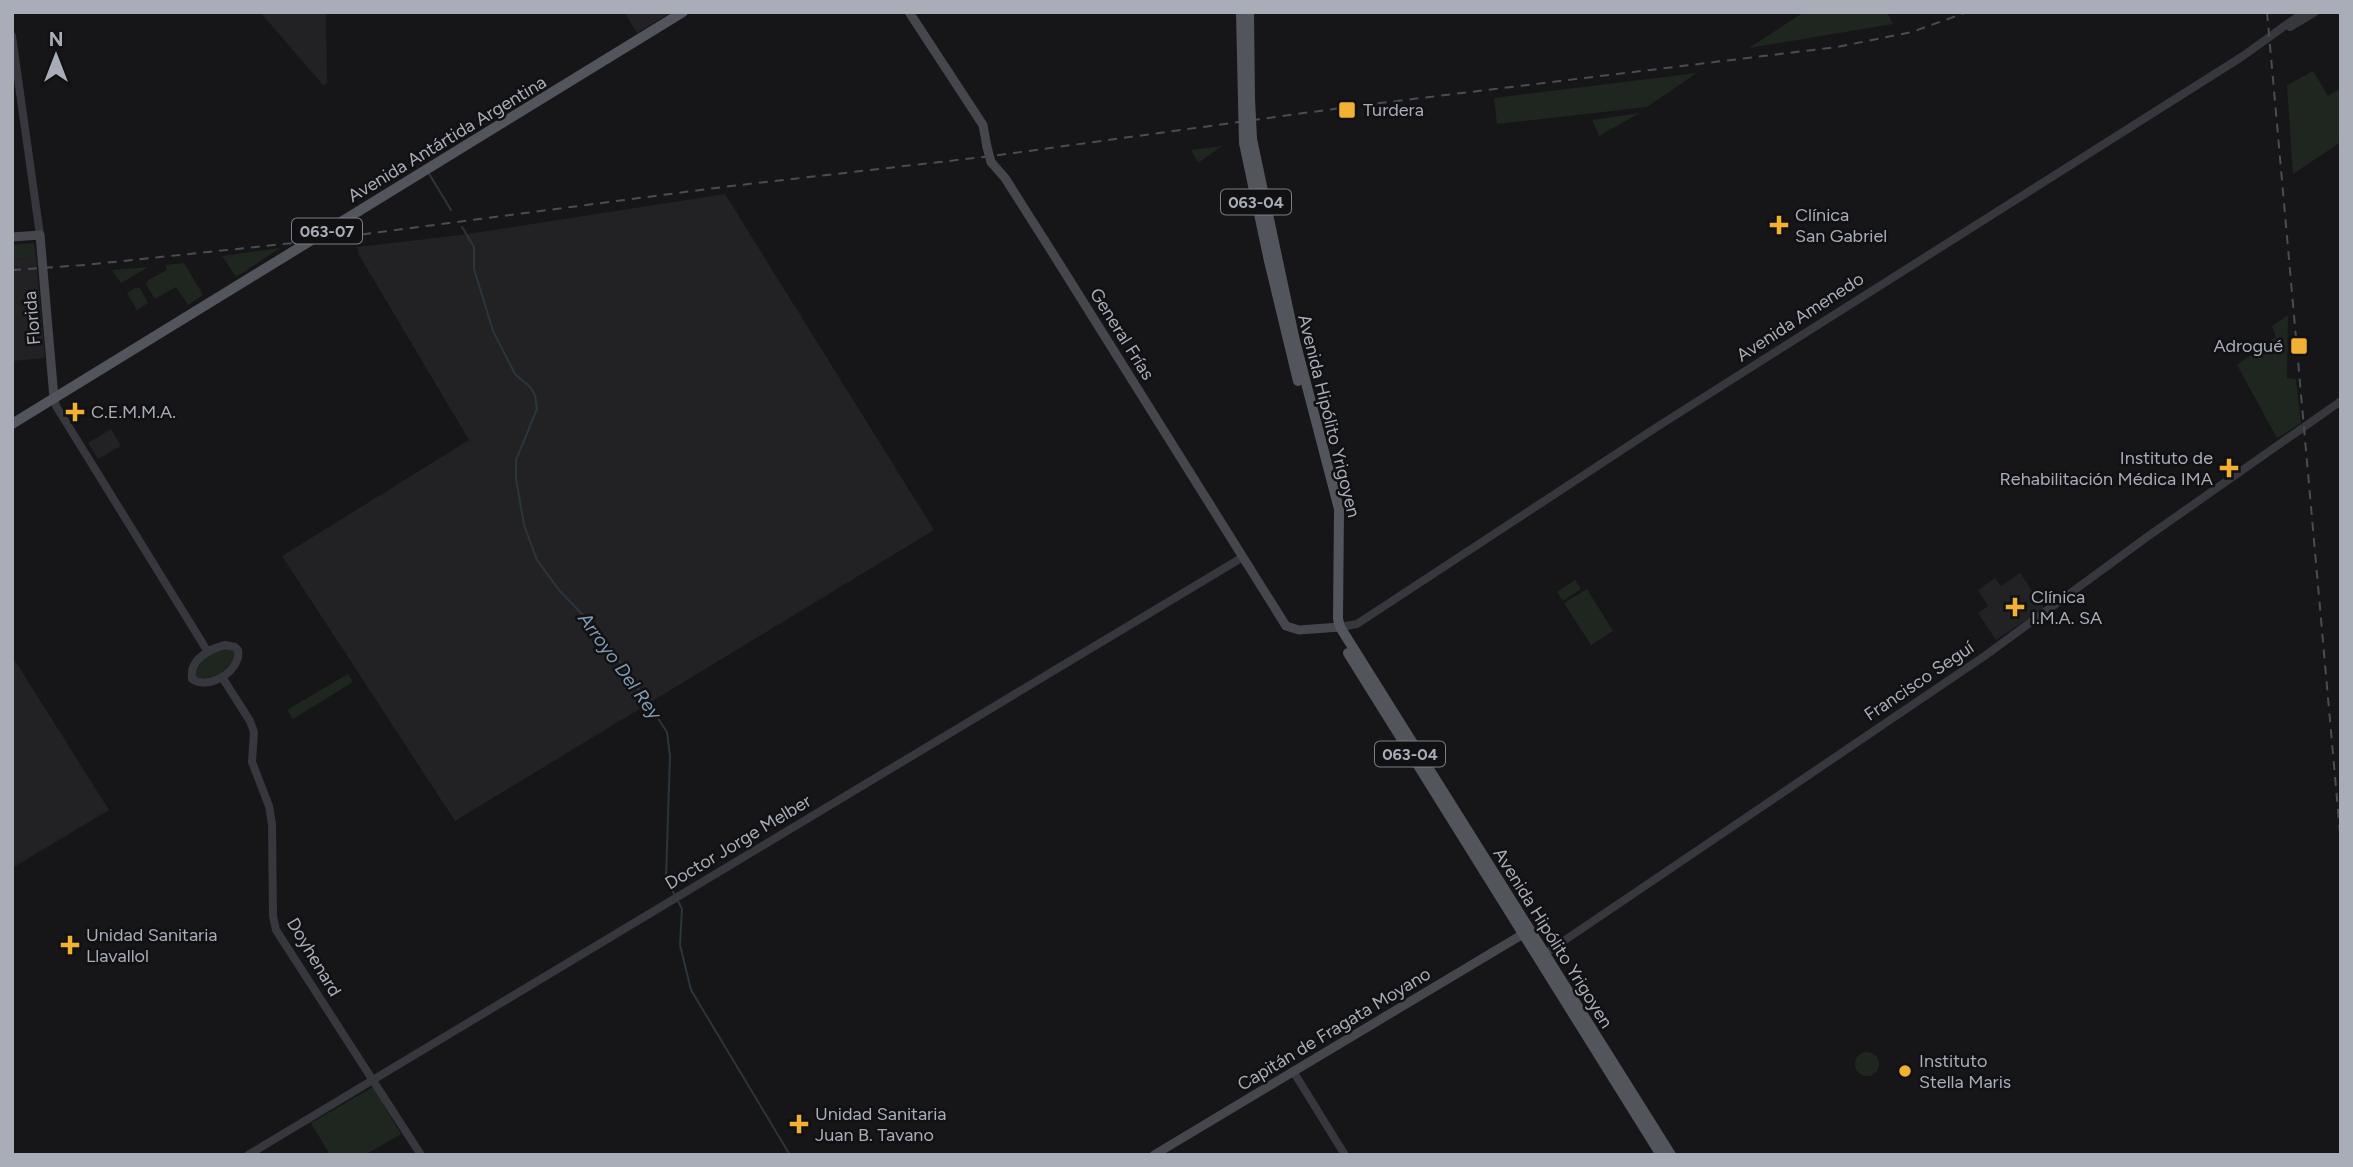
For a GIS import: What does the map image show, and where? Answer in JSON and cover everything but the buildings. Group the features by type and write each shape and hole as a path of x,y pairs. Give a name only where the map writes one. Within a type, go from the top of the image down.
{"main road":[{"name":"Avenida Antártida Argentina","path":"12,424 683,12"},
{"name":"General Frías","path":"909,12 983,125 991,162 1005,178 1286,626 1299,630 1337,627"},
{"name":"Avenida Hipólito Yrigoyen","path":"1241,12 1248,141 1295,341 1339,509 1337,627 1661,1155"},
{"name":"Avenida Hipólito Yrigoyen","path":"1247,101 1249,12"},
{"name":"Florida","path":"40,235 54,398"},
{"path":"12,237 40,235"},
{"name":"Capitán de Fragata Moyano","path":"1154,1155 1526,932"},
{"name":"Avenida Hipólito Yrigoyen","path":"1541,956 1671,1155"}],"street":[{"name":"Avenida Amenedo","path":"2277,33 2304,12"},
{"name":"Avenida Amenedo","path":"1337,627 1357,624 1660,425 2277,33 2315,12"},
{"path":"12,36 40,235"},
{"path":"54,398 56,406 208,652"},
{"name":"Francisco Seguí","path":"1541,956 2030,624 2147,537 2341,401"},
{"name":"Doctor Jorge Melber","path":"248,1155 1243,557"},
{"path":"225,645 235,646 239,654 236,663 222,677 206,683 196,682 191,674 194,665 208,652 225,645"},
{"name":"Doyhenard","path":"222,677 254,732 252,762 269,806 272,824 273,916 276,930 421,1155"},
{"path":"1293,1071 1345,1155"}],"shaded area":[{"path":"260,12 326,12 327,83 323,85"},
{"path":"624,12 672,12 637,33"},
{"path":"1804,12 1887,12 1893,24 1749,48"},
{"path":"2313,71 2328,96 2341,88 2341,142 2293,174 2287,85"},
{"path":"1697,73 1647,107 1497,124 1494,98"},
{"path":"1640,113 1599,136 1592,120"},
{"path":"1222,146 1198,163 1191,150"},
{"path":"725,194 934,530 455,821 282,556 469,440 359,255 357,247 461,235"},
{"path":"34,243 36,257 12,259 12,245"},
{"path":"280,248 236,277 222,256"},
{"path":"36,257 45,358 12,361 12,259"},
{"path":"184,263 203,295 188,305 176,287 155,299 146,284 148,280 167,270 165,265"},
{"path":"148,267 121,283 112,270"},
{"path":"140,288 148,303 137,310 127,293"},
{"path":"2288,315 2287,378 2296,379 2301,423 2277,438 2237,365 2276,337 2272,326"},
{"path":"111,429 121,446 98,459 88,443"},
{"name":"Clínica I.M.A. SA","path":"2020,573 2044,608 1996,640 1978,613 1988,606 1978,590 1995,578 2001,586"},
{"path":"1575,580 1581,589 1563,601 1557,592"},
{"path":"1587,589 1613,631 1591,645 1564,603"},
{"path":"226,648 234,649 236,657 228,667 213,677 195,677 206,658"},
{"path":"12,656 109,810 12,868"},
{"path":"348,674 353,682 293,719 287,710"},
{"path":"1867,1052 1876,1055 1879,1064 1876,1073 1867,1076 1858,1073 1855,1064 1858,1055"},
{"path":"373,1087 401,1134 365,1155 330,1155 311,1123"}],"waterway":[{"name":"Arroyo Del Rey","path":"428,172 451,210"},
{"name":"Arroyo Del Rey","path":"462,227 474,247 474,269 493,331 515,374 535,395 537,409 516,460 516,479 524,525 537,560 559,590 603,636 667,732 670,756 666,878 674,894"},
{"name":"Arroyo Del Rey","path":"677,899 682,909 680,945 691,990 790,1155"}],"railway":[{"path":"12,270 312,241 731,186 992,156 1348,107 1837,47 1912,32 1967,12"},
{"path":"2267,12 2341,844"}],"place":[{"name":"Turdera","path":"1347,110"},
{"name":"Clínica San Gabriel","path":"1779,225"},
{"name":"Adrogué","path":"2299,346"},
{"name":"C.E.M.M.A.","path":"75,412"},
{"name":"Instituto de Rehabilitación Médica IMA","path":"2229,468"},
{"name":"Clínica I.M.A. SA","path":"2015,607"},
{"name":"Unidad Sanitaria Llavallol","path":"70,945"},
{"name":"Instituto Stella Maris","path":"1905,1071"},
{"name":"Unidad Sanitaria Juan B. Tavano","path":"799,1124"}]}
